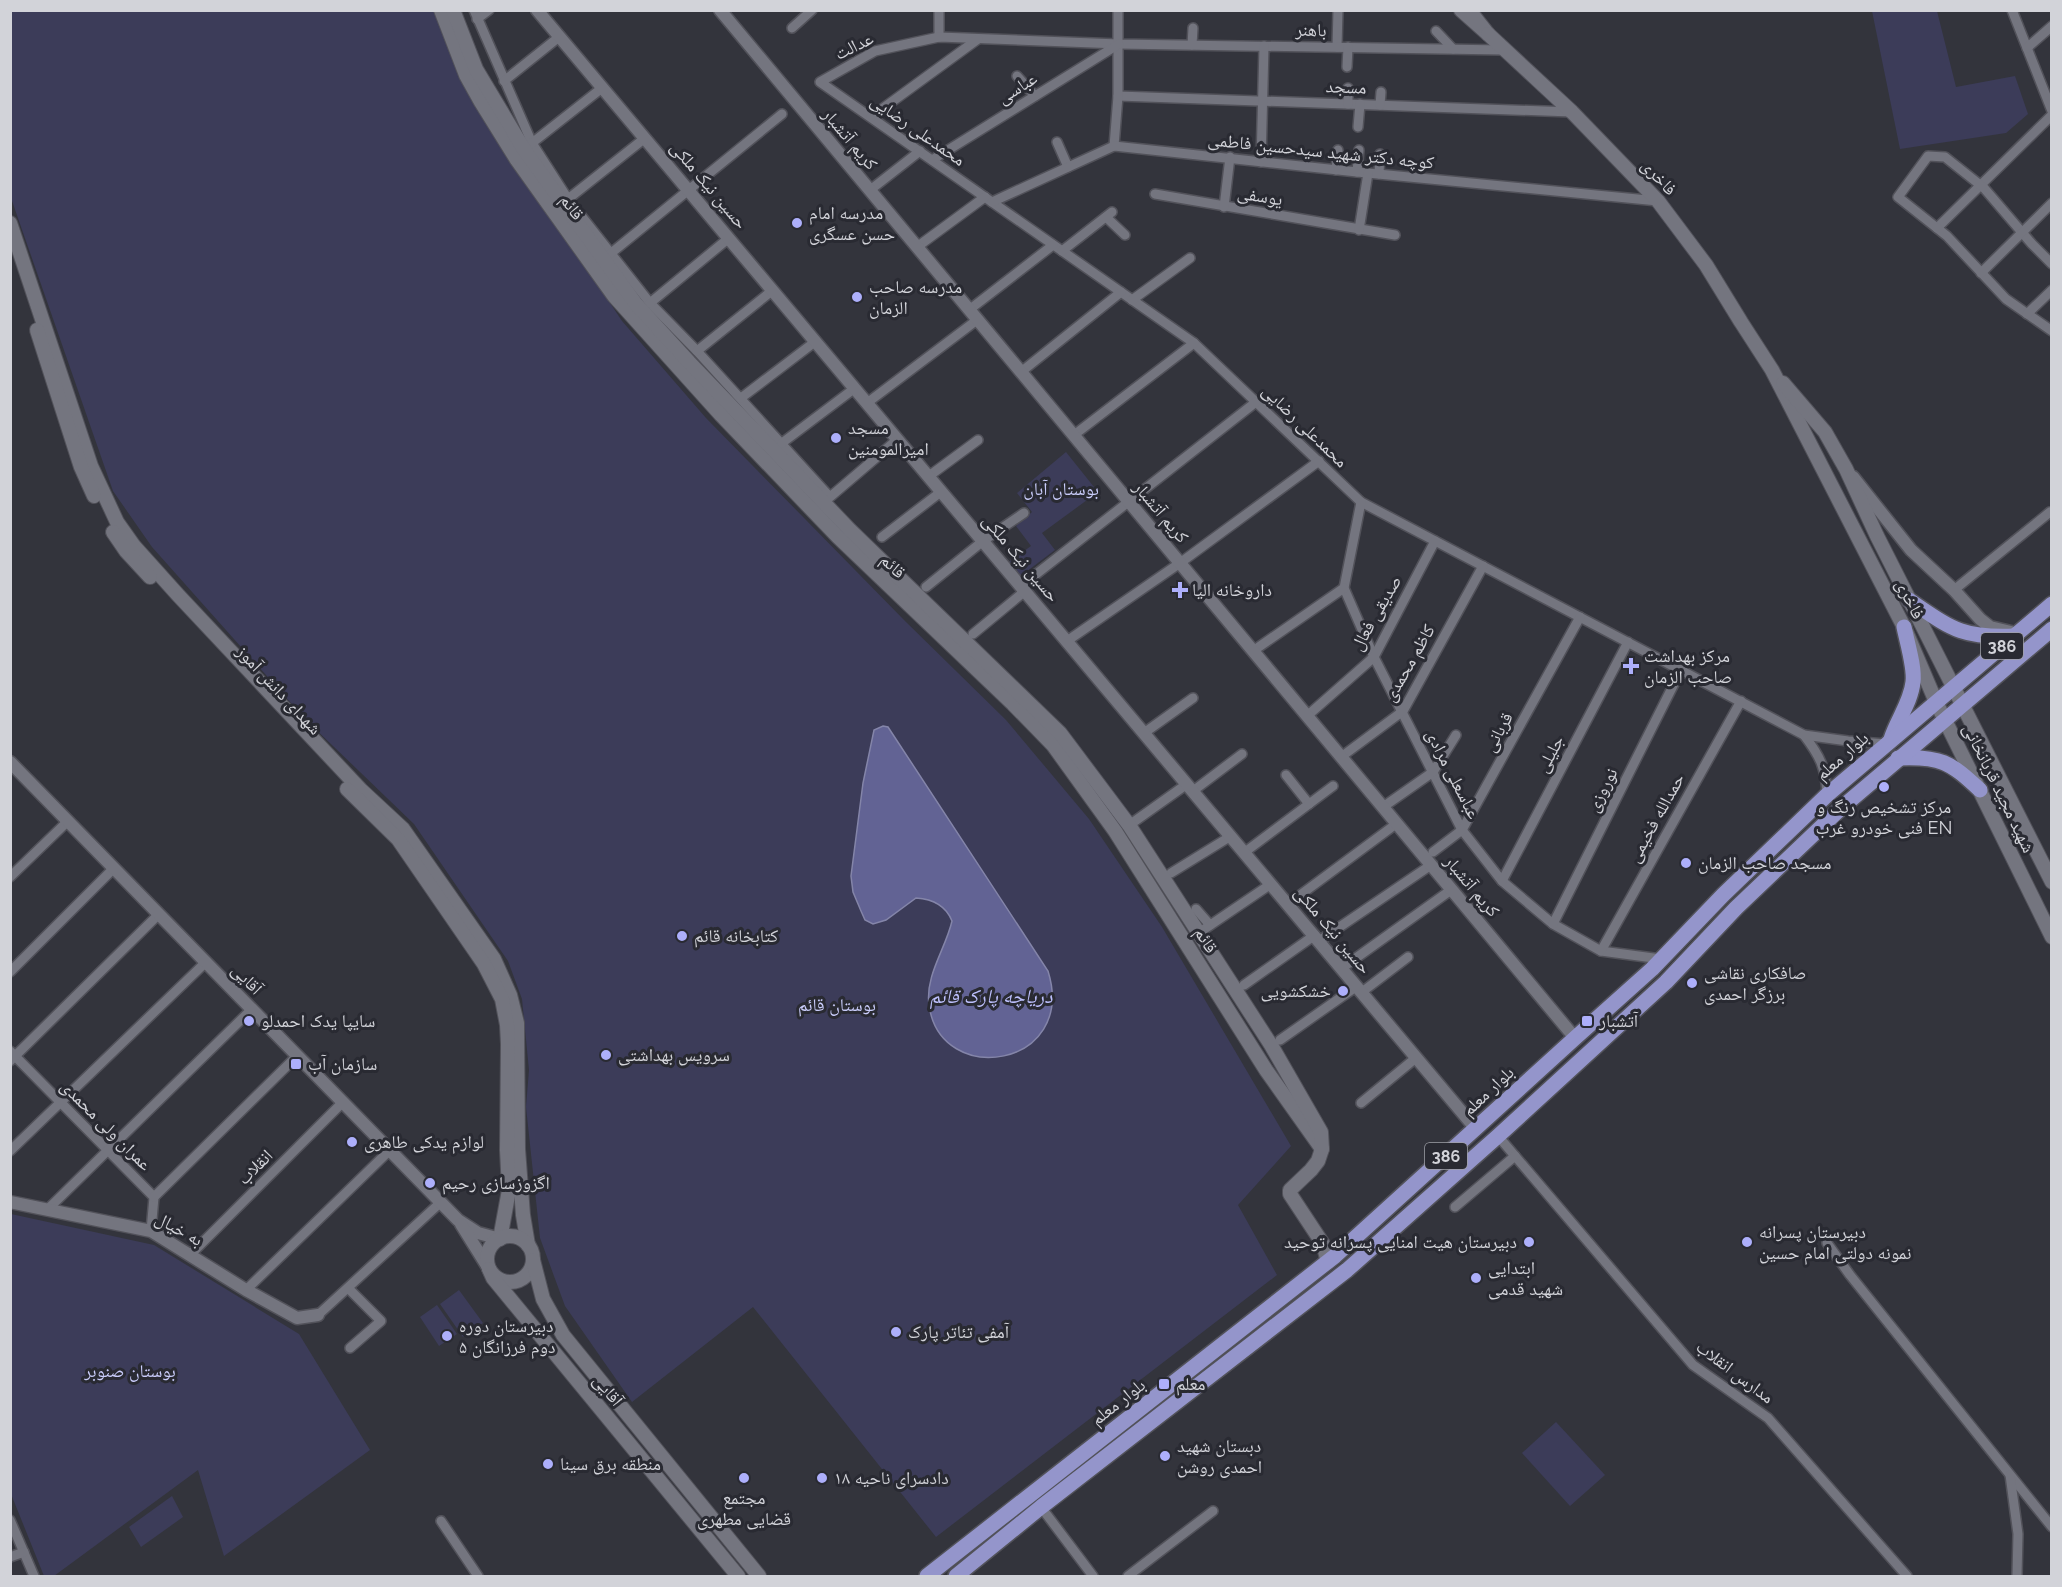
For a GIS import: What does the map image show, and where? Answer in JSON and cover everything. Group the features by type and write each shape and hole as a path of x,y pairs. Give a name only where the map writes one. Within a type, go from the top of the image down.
{"main road":[{"name":"قائم","path":"441,10 466,75 481,102 517,160 614,296 721,415 838,537 1053,745 1115,831 1266,1070 1322,1149"},
{"name":"قائم","path":"453,10 476,69 525,151 636,304 850,530 1060,733 1103,789 1163,877 1271,1046 1321,1132 1322,1149"},
{"name":"فاخری","path":"1461,10 1488,34"},
{"name":"فاخری","path":"1469,10 1503,50 1572,112 1658,201 1706,265 1772,370 1904,627 1945,719"},
{"path":"10,223 91,466 117,522 134,546 178,595 353,782 403,829 494,959 510,994 517,1023 509,1190 500,1239"},
{"name":"شهدای دانش آموز","path":"10,248 81,467 97,503 126,551 309,748 398,839 493,980 502,999 507,1025 512,1149"},
{"name":"فاخری","path":"1772,370 1825,432 1846,469 1961,705"},
{"path":"1909,600 1959,632 1972,636 2016,634"},
{"name":"بلوار معلم","path":"927,1576 1328,1262 1661,959 1723,895 1827,795 2052,604"},
{"path":"1888,742 1911,692 1914,680 1904,627"},
{"name":"بلوار معلم","path":"956,1576 1041,1507 1347,1270 1498,1136 1665,982 1736,908 1839,809 2052,629"},
{"name":"شهید مجید قربانخانی","path":"1961,705 2052,882"},
{"name":"شهید مجید قربانخانی","path":"1945,719 2052,937"},
{"path":"1898,758 1920,757 1948,764 1959,770 1980,790"},
{"path":"512,1149 532,1260 528,1274 515,1282 500,1280 489,1269 487,1255 490,1248 500,1239 515,1237 528,1245"},
{"path":"1322,1149 1318,1161 1290,1190 1290,1194 1323,1244 1328,1262"},
{"name":"آقایی","path":"532,1260 543,1299 563,1335 759,1576"},
{"name":"آقایی","path":"489,1269 493,1278 738,1576"}],"street":[{"path":"489,10 476,15 532,143 568,199 650,303 783,443 830,497 898,439"},
{"name":"حسین نیک ملکی","path":"537,10 1476,1129"},
{"name":"کریم آتشبار","path":"720,10 1575,1038"},
{"path":"792,28 812,10"},
{"path":"939,10 939,38"},
{"path":"1114,146 1118,96 1118,10"},
{"path":"1337,47 1338,10"},
{"path":"1936,228 2052,113 2012,10"},
{"path":"2027,48 2052,26"},
{"path":"1192,45 1193,28"},
{"path":"1436,31 1453,49"},
{"path":"504,81 560,37"},
{"name":"عدالت","path":"820,82 875,51 939,38 1119,44"},
{"path":"871,117 978,39"},
{"name":"باهنر","path":"1119,44 1503,50"},
{"name":"عباسی","path":"932,160 1119,44"},
{"path":"1261,162 1264,46"},
{"path":"1347,67 1348,47"},
{"path":"1017,76 1035,96"},
{"name":"محمدعلی رضایی","path":"820,82 1194,343 1361,502 1804,735"},
{"path":"532,143 602,88"},
{"path":"1348,88 1348,104"},
{"path":"1380,105 1381,92"},
{"name":"مسجد","path":"1118,96 1572,112"},
{"path":"1359,127 1360,104"},
{"path":"610,254 782,114"},
{"path":"568,199 645,138"},
{"path":"1057,142 1068,167"},
{"name":"کوچه دکتر شهید سیدحسین فاطمی","path":"921,244 989,200 1114,146 1658,201"},
{"path":"1336,170 1338,150"},
{"path":"1357,172 1359,150"},
{"path":"874,187 920,152"},
{"path":"1379,174 1380,154"},
{"path":"2052,264 1980,185 1945,157 1928,156 1898,198 1947,236 2006,299 2052,331"},
{"path":"1224,207 1230,157"},
{"path":"1359,230 1368,173"},
{"name":"یوسفی","path":"1155,194 1395,235"},
{"path":"1981,273 2052,203"},
{"path":"1062,251 1109,214 1125,234"},
{"path":"650,303 729,238"},
{"path":"867,403 1053,245"},
{"path":"1132,300 1190,258"},
{"path":"697,351 773,290"},
{"path":"2027,314 2052,290"},
{"path":"1021,372 1121,292"},
{"path":"741,398 816,341"},
{"path":"1074,435 1194,343"},
{"path":"783,443 855,388"},
{"path":"973,634 1023,588 1256,402"},
{"path":"929,476 978,440"},
{"path":"1067,641 1180,563 1319,461"},
{"path":"1846,469 1911,550 1954,590 1980,619 1990,627 2016,634"},
{"path":"882,537 942,491"},
{"path":"1253,651 1344,588 1361,502"},
{"path":"1954,590 2050,512 2052,513"},
{"path":"926,587 983,540 1024,513"},
{"name":"صدیقی فعال","path":"1307,716 1374,657 1435,541"},
{"name":"کاظم محمدی","path":"1341,757 1403,711 1482,566"},
{"name":"عباسعلی مرادی","path":"1344,588 1374,657 1462,830 1502,881 1553,924 1601,951 1661,959"},
{"name":"قربانی","path":"1432,852 1462,830 1580,617"},
{"name":"جلیلی","path":"1502,881 1628,642"},
{"name":"نوروزی","path":"1553,924 1681,670"},
{"path":"1144,733 1193,698"},
{"name":"حمدالله فخیمی","path":"1601,951 1741,701"},
{"path":"1383,807 1433,772 1456,735"},
{"path":"1804,735 1848,741 1888,742"},
{"path":"1804,735 1820,757 1826,776 1827,795"},
{"path":"1135,821 1242,754"},
{"name":"آقایی","path":"13,769 68,821 441,1202 458,1221 489,1269"},
{"path":"1286,775 1310,804"},
{"path":"1245,852 1333,786"},
{"path":"10,877 68,821"},
{"path":"1288,904 1396,824"},
{"path":"1171,873 1231,836"},
{"path":"1244,985 1431,865"},
{"path":"10,972 114,868"},
{"path":"1196,909 1207,928 1271,884"},
{"path":"1342,968 1452,890"},
{"path":"12,1056 159,914"},
{"path":"1280,1040 1408,957"},
{"path":"10,1151 206,962"},
{"path":"49,1208 252,1009"},
{"name":"عمران ولی محمدی","path":"12,1056 61,1102 154,1197 151,1231"},
{"path":"154,1197 297,1056"},
{"path":"1361,1103 1417,1058"},
{"name":"انقلاب","path":"190,1255 343,1102"},
{"name":"مدارس انقلاب","path":"1498,1136 1693,1365 1768,1418 1907,1576"},
{"path":"246,1290 390,1150"},
{"path":"1455,1207 1515,1156"},
{"name":"به خیال","path":"10,1202 49,1208 151,1231 246,1290 297,1318 318,1315"},
{"path":"318,1315 441,1202"},
{"name":"آقایی","path":"458,1221 478,1233 500,1239"},
{"path":"1827,1243 1850,1275 2052,1527"},
{"path":"348,1288 381,1321 351,1348"},
{"path":"2010,1475 2018,1534 2018,1576"},
{"path":"1041,1507 1093,1576"},
{"path":"1128,1576 1213,1511"},
{"path":"10,1520 34,1576"},
{"path":"441,1521 478,1576"},
{"path":"10,1557 24,1552"}],"green space":[{"name":"بوستان قائم","path":"10,11 436,11 470,92 622,321 706,418 905,621 1006,720 1089,819 1162,927 1291,1146 1238,1205 1277,1275 936,1537 753,1307 632,1402 565,1306 540,1238 526,1107 529,1070 522,999 508,961 414,824 306,720 152,547 113,491 11,198"},
{"path":"1872,11 1937,11 1956,87 2015,76 2028,114 2006,133 1900,149"},
{"name":"بوستان آبان","path":"1066,452 1098,492 1042,533 1055,550 1018,578 1006,564 1031,546 1016,526 1032,512 1017,493"},
{"name":"بوستان صنوبر","path":"11,1214 154,1245 299,1334 370,1450 224,1556 198,1470 54,1576 44,1576 11,1494"},
{"path":"459,1290 483,1323 463,1337 440,1304"},
{"path":"437,1305 457,1334 439,1346 420,1317"},
{"path":"1556,1422 1605,1475 1570,1506 1522,1453"},
{"path":"172,1496 183,1517 141,1547 129,1527"}],"water":[{"name":"دریاچه پارک قائم","path":"883,726 888,727 1048,971 1052,1004 1044,1029 1026,1047 1004,1056 979,1057 956,1049 939,1032 929,1005 929,994 933,972 952,921 946,911 933,902 916,898 886,920 873,924 865,920 853,892 851,876 863,783 874,730"}],"place":[{"name":"مدرسه امام حسن عسگری","path":"797,223"},
{"name":"مدرسه صاحب الزمان","path":"857,297"},
{"name":"مسجد امیرالمومنین","path":"836,438"},
{"name":"داروخانه الیا","path":"1180,590"},
{"name":"مرکز بهداشت صاحب الزمان","path":"1631,666"},
{"name":"مرکز تشخیص رنگ و فنی خودرو غرب EN","path":"1884,787"},
{"name":"مسجد صاحب الزمان","path":"1686,863"},
{"name":"کتابخانه قائم","path":"682,936"},
{"name":"صافکاری نقاشی برزگر احمدی","path":"1692,983"},
{"name":"خشکشویی","path":"1343,991"},
{"name":"سایپا یدک احمدلو","path":"249,1021"},
{"name":"آتشبار","path":"1587,1021"},
{"name":"سرویس بهداشتی","path":"606,1055"},
{"name":"سازمان آب","path":"296,1064"},
{"name":"لوازم یدکی طاهری","path":"352,1142"},
{"name":"اگزوزسازی رحیم","path":"430,1183"},
{"name":"دبیرستان هیت امنایی پسرانه توحید","path":"1529,1242"},
{"name":"دبیرستان پسرانه نمونه دولتی امام حسین","path":"1747,1242"},
{"name":"ابتدایی شهید قدمی","path":"1476,1278"},
{"name":"آمفی تئاتر پارک","path":"896,1332"},
{"name":"دبیرستان دوره دوم فرزانگان ۵","path":"447,1336"},
{"name":"معلم","path":"1164,1384"},
{"name":"دبستان شهید احمدی روشن","path":"1165,1456"},
{"name":"منطقه برق سینا","path":"548,1464"},
{"name":"مجتمع قضایی مطهری","path":"744,1478"},
{"name":"دادسرای ناحیه ۱۸","path":"822,1478"}]}
